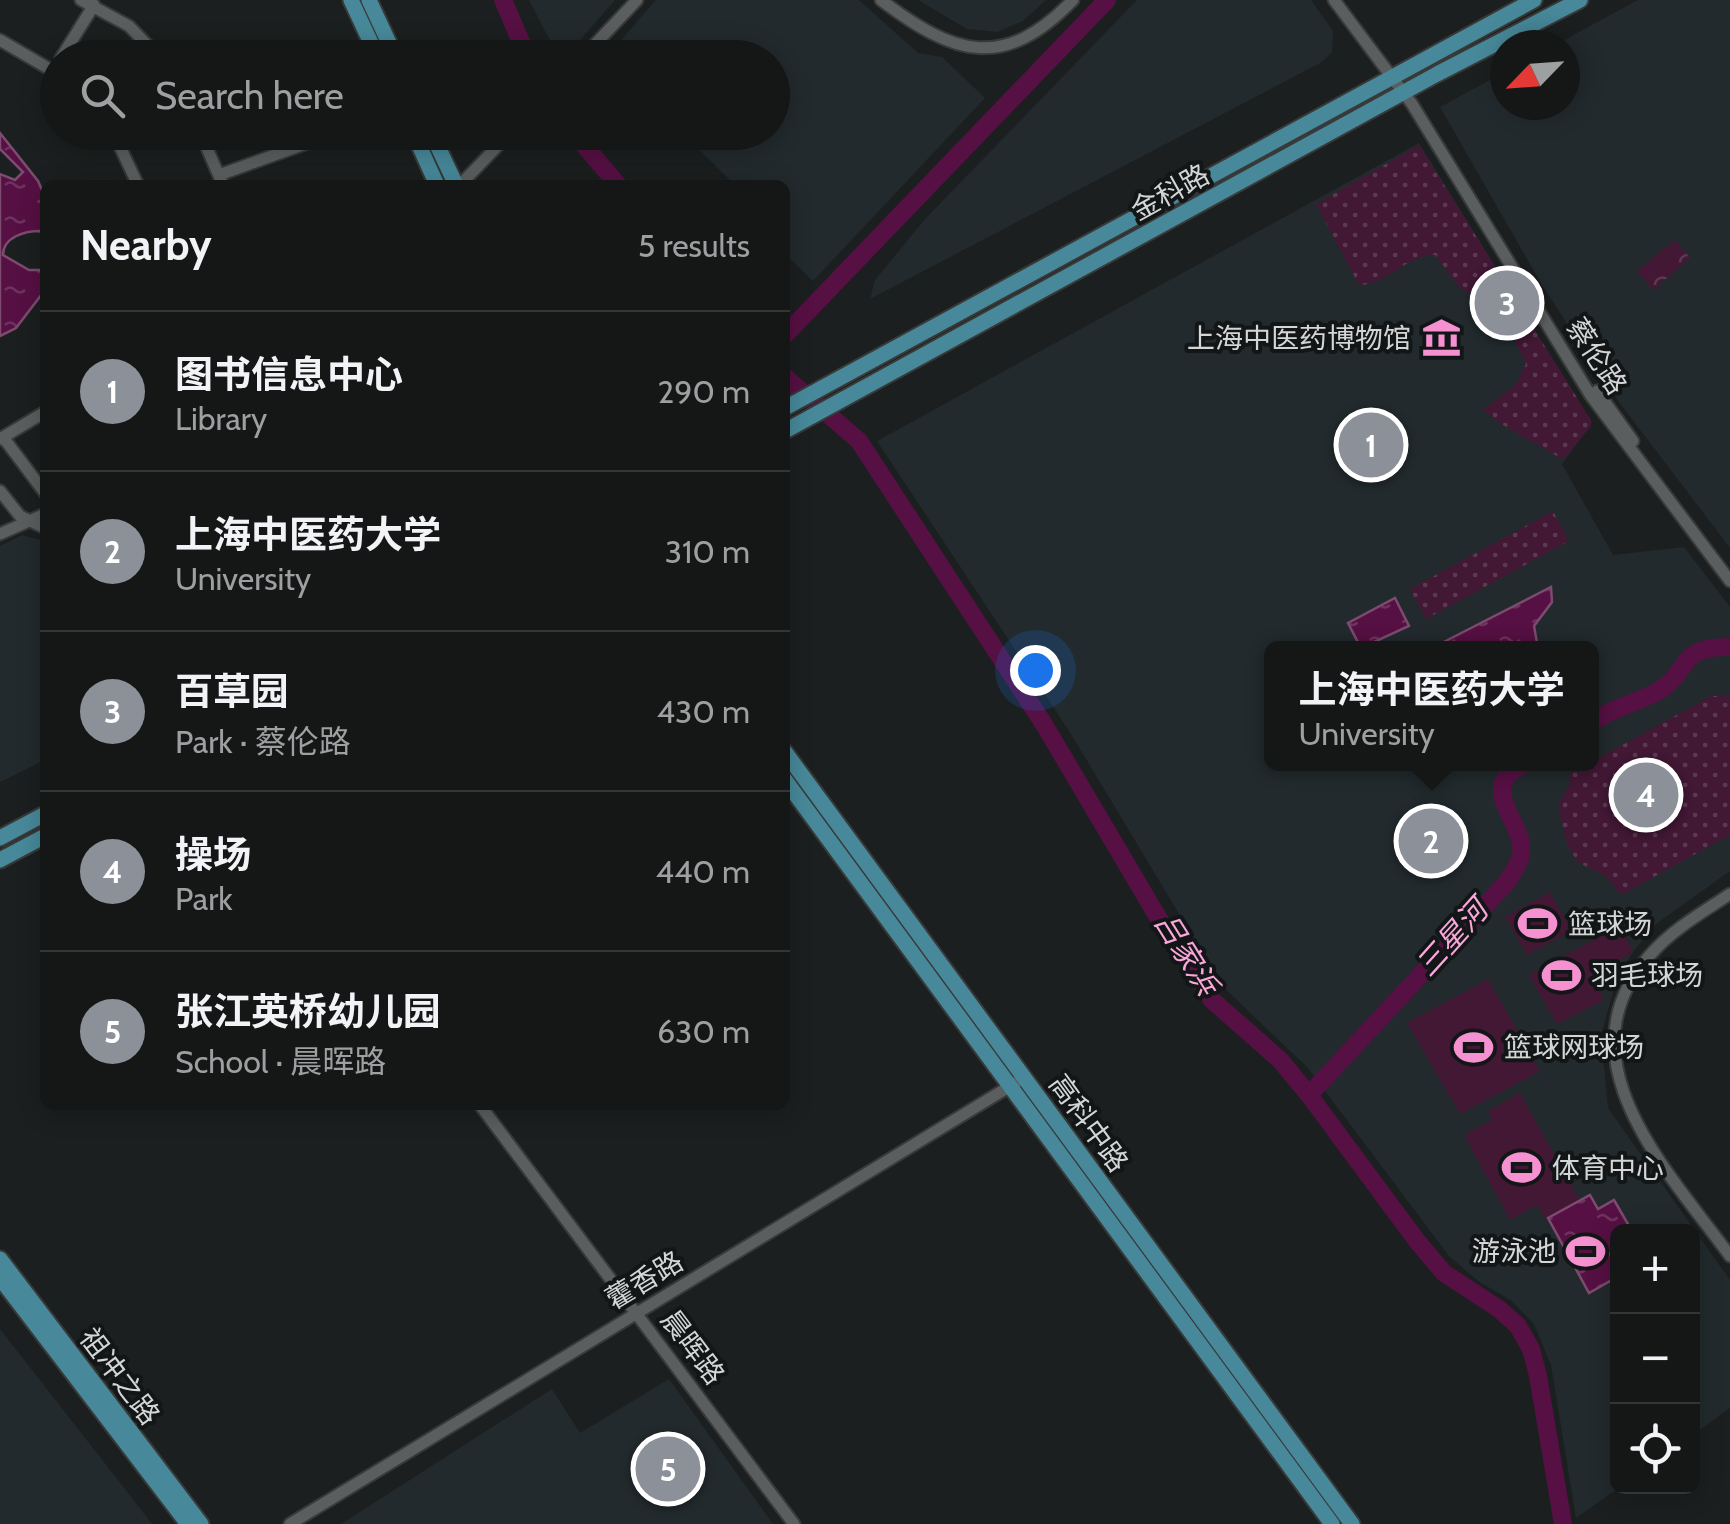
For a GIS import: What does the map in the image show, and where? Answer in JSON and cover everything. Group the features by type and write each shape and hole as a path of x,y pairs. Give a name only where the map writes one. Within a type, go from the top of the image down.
{"main road":[{"path":"351,0 370,40"},
{"path":"369,0 388,40"},
{"name":"金科路","path":"790,405 1534,0"},
{"name":"金科路","path":"790,428 1407,90 1580,0"},
{"path":"421,150 436,180"},
{"path":"440,150 455,180"},
{"name":"高科中路","path":"790,759 1332,1524"},
{"name":"高科中路","path":"790,787 1352,1524"},
{"path":"0,838 40,817"},
{"path":"0,860 40,839"},
{"name":"祖冲之路","path":"2,1271 188,1524"},
{"name":"祖冲之路","path":"2,1271 201,1524"}],"street":[{"path":"81,0 129,26 143,40"},
{"path":"599,40 636,0"},
{"path":"882,0 928,33 952,44 998,48 1019,42 1073,0"},
{"name":"蔡伦路","path":"1334,0 1395,74"},
{"name":"蔡伦路","path":"1342,0 1407,90 1592,382 1730,573"},
{"path":"73,40 94,5"},
{"path":"0,40 40,61"},
{"name":"蔡伦路","path":"1407,90 1591,396 1730,582"},
{"path":"121,150 136,180"},
{"path":"208,150 221,180 294,150"},
{"path":"463,180 492,150"},
{"path":"40,415 2,438 40,486"},
{"path":"0,491 14,510 40,526"},
{"path":"0,534 40,516"},
{"path":"1730,897 1684,932 1645,970 1628,1004 1621,1046 1624,1082 1638,1115 1730,1246"},
{"path":"1730,897 1663,942 1640,966 1622,1003 1615,1047 1619,1083 1633,1118 1730,1256"},
{"name":"藿香路","path":"290,1524 1017,1082"},
{"name":"晨晖路","path":"484,1110 794,1524"}],"shaded area":[{"path":"529,0 615,0 580,40 550,40"},
{"path":"656,0 859,0 918,53 942,57 985,98 813,281 790,259 790,180 730,180 699,150 790,150 790,40 621,40"},
{"path":"918,0 1046,0 1023,21 997,32 967,29"},
{"path":"1137,0 1311,0 1333,31 1332,52 1322,62 870,299 875,280 925,219"},
{"path":"1638,0 1730,0 1730,548 1586,353 1542,285 1440,107 1490,80 1490,120 1580,120 1580,31"},
{"path":"1419,143 1592,423 1562,464 1613,555 1684,547 1730,607 1730,871 1656,924 1633,952 1616,982 1601,1035 1608,1108 1690,1224 1610,1224 1610,1494 1576,1518 1551,1365 1534,1324 1512,1301 1478,1281 1449,1256 1307,1067 1223,987 1071,734 877,441"},
{"path":"22,535 40,540 40,762 0,782 0,546"},
{"path":"1700,1238 1730,1280 1730,1408 1700,1430"},
{"path":"0,1329 132,1498 152,1524 0,1524"},
{"path":"669,1379 773,1524 341,1524 552,1389 580,1433"}],"green space":[{"path":"1419,145 1591,420 1591,426 1563,460 1483,410 1516,384 1526,364 1495,299 1490,303 1460,288 1435,255 1359,285 1316,204"},
{"path":"1675,240 1690,258 1653,290 1637,271"},
{"path":"1553,511 1569,541 1426,619 1410,589"},
{"path":"1711,696 1730,696 1730,835 1621,895 1606,876 1579,863 1568,847 1559,810 1570,774 1599,771 1599,758"},
{"name":"篮球场","path":"1550,892 1571,931 1527,955 1505,917"},
{"name":"羽毛球场","path":"1621,925 1633,953 1592,974 1604,1000 1557,1024 1529,975"},
{"name":"篮球网球场","path":"1488,979 1540,1071 1460,1114 1407,1023"},
{"name":"体育中心","path":"1520,1093 1580,1201 1546,1220 1537,1205 1510,1220 1464,1135 1492,1120 1488,1111"}],"water":[{"path":"0,133 40,186 40,231 16,236 3,255 29,270 40,270 40,297 16,328 0,336 0,174 15,180 23,172 0,149"},
{"path":"1551,587 1552,602 1534,626 1537,641 1446,641"},
{"path":"1395,598 1409,626 1376,641 1357,641 1348,623"},
{"path":"1590,1195 1598,1209 1614,1200 1628,1224 1610,1224 1610,1281 1589,1293 1548,1218"}],"waterway":[{"name":"吕家浜","path":"503,0 520,40"},
{"path":"790,330 1107,0"},
{"name":"吕家浜","path":"588,150 614,180"},
{"name":"吕家浜","path":"790,381 859,441 1045,726 1169,936 1212,1000 1280,1060 1444,1273 1518,1326 1531,1349 1538,1376 1563,1524"},
{"name":"三星河","path":"1599,718 1667,685 1700,651 1730,647"},
{"name":"三星河","path":"1309,1095 1507,882 1521,853 1502,794 1503,783 1513,771"}],"place":[{"name":"百草园","path":"1507,303"},
{"name":"上海中医药博物馆","path":"1441,338"},
{"name":"图书信息中心","path":"1371,445"},
{"name":"操场","path":"1646,795"},
{"name":"上海中医药大学","path":"1431,841"},
{"name":"篮球场","path":"1538,924"},
{"name":"羽毛球场","path":"1561,975"},
{"name":"篮球网球场","path":"1474,1047"},
{"name":"体育中心","path":"1522,1168"},
{"name":"游泳池","path":"1586,1251"},
{"name":"张江英桥幼儿园","path":"668,1469"}]}
